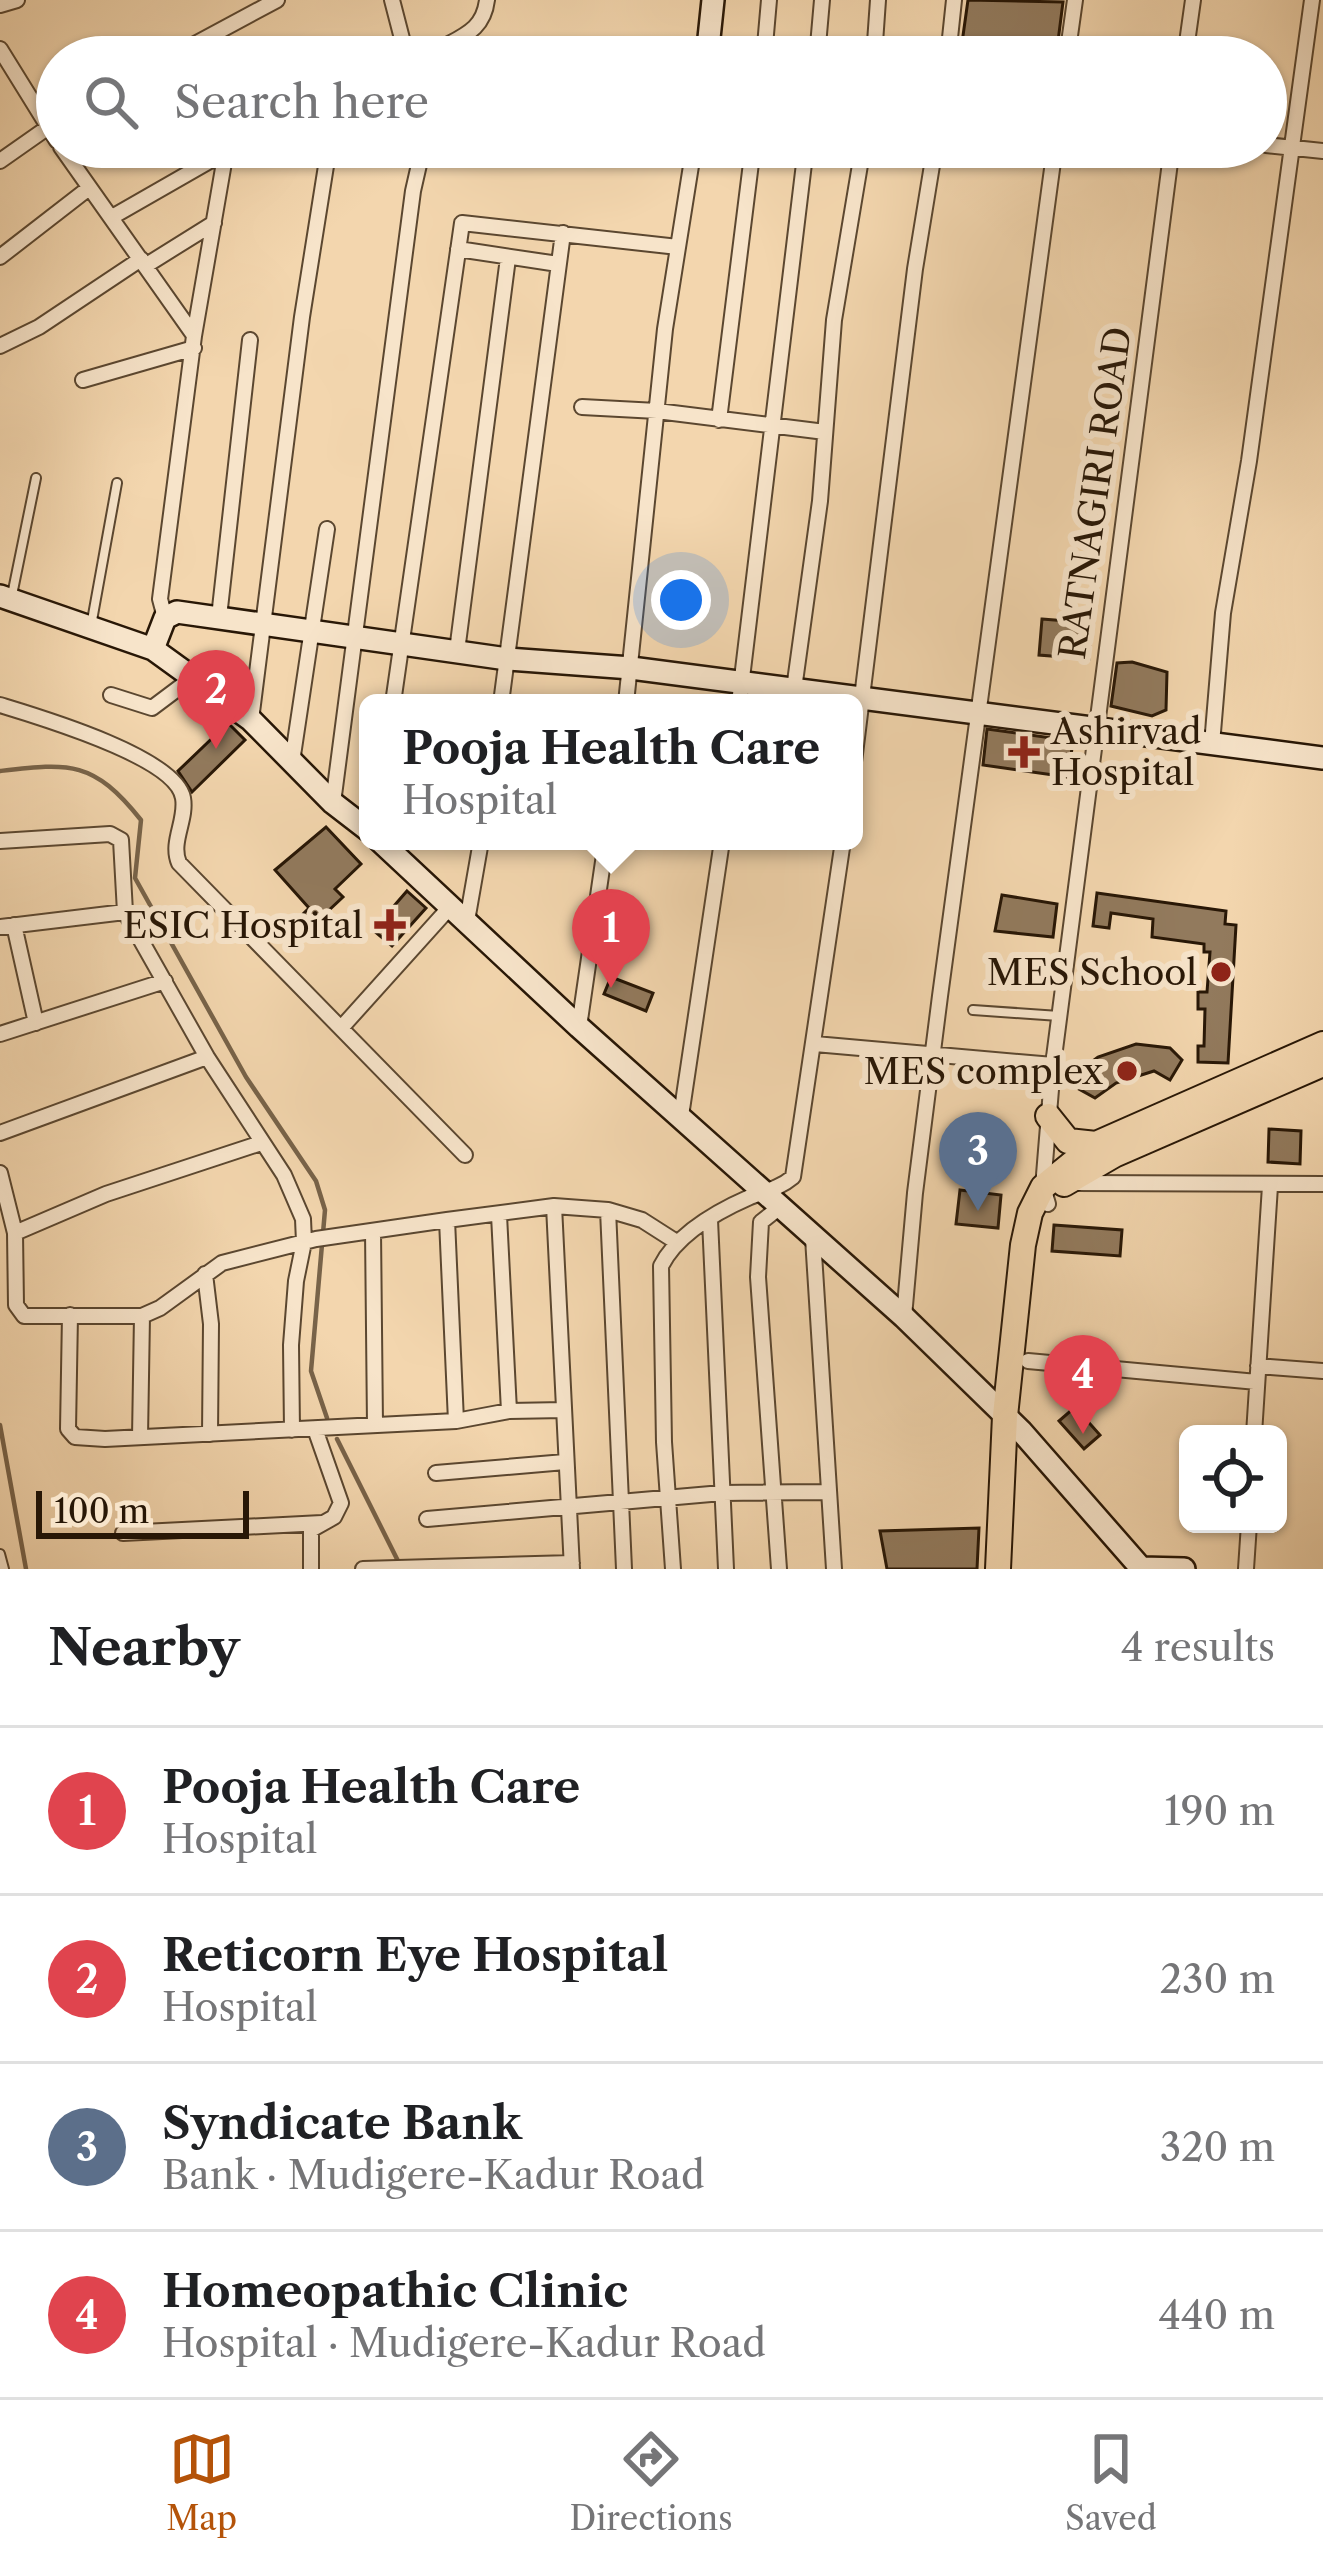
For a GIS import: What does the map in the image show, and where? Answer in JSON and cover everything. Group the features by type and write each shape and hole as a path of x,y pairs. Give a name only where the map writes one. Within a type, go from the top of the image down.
{"highway":[{"path":"998,1569 1026,1226 1096,1144 1323,1044"},
{"path":"1013,1569 1013,1424 1028,1361 1031,1297 1052,1191 1114,1155 1323,1064"},
{"path":"1048,1116 1068,1141 1096,1144"}],"street":[{"path":"0,5 17,0"},
{"path":"210,36 277,0"},
{"path":"392,0 396,36"},
{"path":"466,36 485,16 487,0"},
{"path":"709,36 713,0"},
{"path":"766,36 770,0"},
{"path":"818,36 821,0"},
{"path":"875,36 878,0"},
{"path":"950,36 954,0"},
{"path":"1070,36 1075,0"},
{"path":"1188,36 1193,0"},
{"path":"1212,744 1223,614 1250,461 1312,0"},
{"path":"0,49 6,70 36,105"},
{"path":"0,161 36,135"},
{"path":"1287,147 1323,151"},
{"path":"75,168 194,342"},
{"path":"112,217 197,168"},
{"path":"153,649 165,618 160,599 194,342 226,168"},
{"path":"251,720 325,168"},
{"path":"334,803 418,168"},
{"path":"627,694 657,411 691,168"},
{"path":"718,420 750,168"},
{"path":"740,693 803,168"},
{"path":"794,689 820,501 834,320 859,168"},
{"path":"931,168 914,269 863,699 1323,758"},
{"path":"904,1317 915,1193 976,714 1052,168"},
{"name":"RATNAGIRI ROAD","path":"1052,1191 1048,1116 1053,1065 1169,168"},
{"path":"0,257 89,188"},
{"path":"394,694 462,223 678,247"},
{"path":"0,346 214,224"},
{"path":"502,694 563,233"},
{"path":"458,249 558,264"},
{"path":"457,651 508,258"},
{"path":"219,617 250,340"},
{"path":"83,380 194,342"},
{"path":"582,407 657,411 825,432"},
{"path":"292,762 327,529"},
{"path":"6,598 153,649 251,720 359,823"},
{"path":"165,618 177,612 507,658 631,668 740,693 794,689 828,694"},
{"path":"111,695 152,708 192,678"},
{"path":"0,705 85,730 175,783 183,802 175,851 179,863 465,1155"},
{"path":"0,841 116,836 121,840 125,912 317,1239"},
{"path":"390,850 579,1027 904,1317 1013,1424 1141,1568 1184,1569"},
{"path":"341,1027 459,914 479,850"},
{"path":"579,1027 605,850"},
{"path":"681,1116 721,850"},
{"path":"779,1569 758,1277 761,1222 779,1187 793,1177 842,850"},
{"path":"36,1023 7,926 125,912"},
{"path":"0,1034 165,981"},
{"path":"815,1044 1053,1065"},
{"path":"0,1132 207,1058"},
{"path":"15,1233 106,1194 261,1143"},
{"path":"0,1173 15,1233 18,1311 24,1316 142,1316 222,1263 317,1239 554,1206 608,1210 642,1220 677,1243"},
{"path":"1052,1191 1323,1184"},
{"path":"1255,1425 1270,1186"},
{"path":"673,1569 661,1266 677,1243 710,1220 772,1199"},
{"path":"363,1569 572,1566 554,1206"},
{"path":"608,1210 624,1569"},
{"path":"499,1215 509,1411"},
{"path":"447,1220 456,1421"},
{"path":"710,1220 725,1569"},
{"path":"374,1231 375,1425"},
{"path":"813,1238 834,1569"},
{"path":"292,1430 296,1281 317,1239"},
{"path":"205,1274 211,1324 210,1434"},
{"path":"70,1315 68,1429 75,1437 315,1429 564,1410"},
{"path":"140,1437 142,1316"},
{"path":"1028,1361 1258,1374 1323,1371"},
{"path":"311,1569 309,1535 338,1514 340,1503 315,1429"},
{"path":"436,1473 566,1462"},
{"path":"427,1519 722,1493 826,1492"},
{"path":"123,1534 322,1523"},
{"path":"1246,1569 1248,1533"}],"lane":[{"path":"6,598 36,478"},
{"path":"91,628 117,482"},
{"path":"973,1010 1059,1016"},
{"path":"0,1554 4,1569"}],"building":[{"path":"968,0 1063,2 1059,36 963,36"},
{"path":"1042,619 1091,623 1089,659 1039,655"},
{"path":"1132,662 1167,672 1166,710 1152,716 1111,706 1117,663"},
{"path":"228,723 245,740 192,792 178,771"},
{"name":"Ashirvad Hospital","path":"987,729 1073,741 1068,777 983,765"},
{"path":"326,827 361,864 335,889 343,897 313,925 303,914 309,908 275,870"},
{"path":"407,891 426,908 392,946 373,930"},
{"name":"MES School","path":"1097,893 1226,911 1225,924 1236,925 1228,1063 1198,1062 1198,1046 1204,1046 1205,1009 1198,1009 1198,992 1207,992 1210,952 1204,952 1204,944 1152,937 1153,919 1111,913 1109,928 1093,926"},
{"path":"1002,895 1057,904 1053,937 995,931"},
{"path":"611,977 653,993 646,1011 604,994"},
{"name":"MES complex","path":"1136,1044 1170,1048 1182,1060 1170,1080 1154,1071 1116,1083 1095,1098 1079,1089 1079,1071 1098,1057"},
{"path":"1269,1129 1301,1131 1300,1164 1268,1162"},
{"path":"960,1190 1001,1195 998,1228 956,1224"},
{"path":"1054,1225 1122,1230 1120,1256 1052,1251"},
{"path":"1075,1407 1100,1435 1084,1449 1059,1421"},
{"path":"979,1528 977,1569 887,1569 880,1531"}],"waterway":[{"path":"0,771 79,770 109,786 141,820 135,878 246,1077 316,1181 325,1210 311,1371 327,1418"},
{"path":"0,1425 26,1569"},
{"path":"337,1439 399,1563"}],"place":[{"name":"Reticorn Eye Hospital","path":"216,749"},
{"name":"Ashirvad Hospital","path":"1024,752"},
{"name":"ESIC Hospital","path":"390,925"},
{"name":"MES School","path":"1221,972"},
{"name":"Pooja Health Care","path":"611,988"},
{"name":"MES complex","path":"1127,1071"},
{"name":"Syndicate Bank","path":"978,1211"},
{"name":"Homeopathic Clinic","path":"1083,1434"}]}
